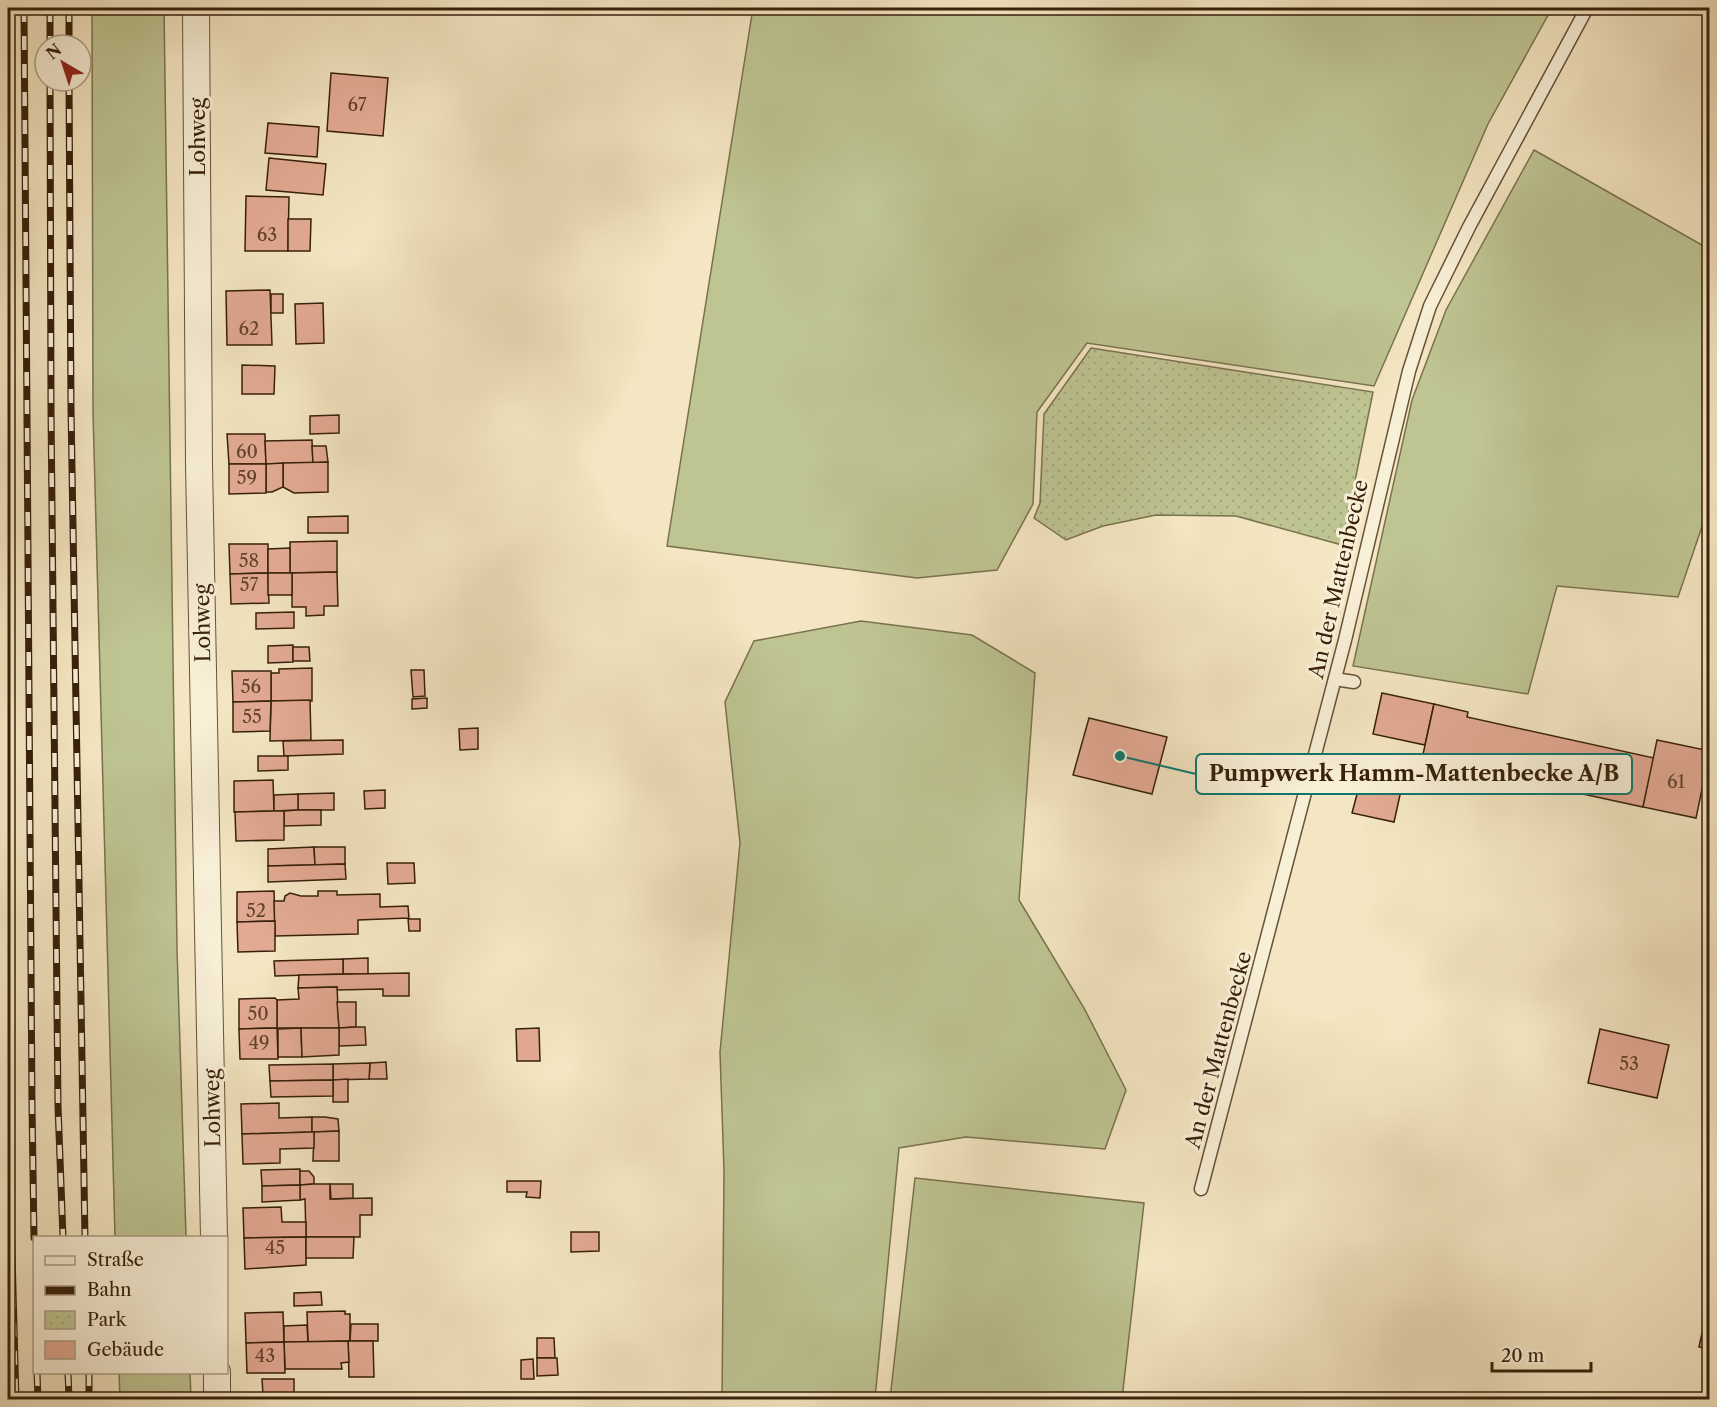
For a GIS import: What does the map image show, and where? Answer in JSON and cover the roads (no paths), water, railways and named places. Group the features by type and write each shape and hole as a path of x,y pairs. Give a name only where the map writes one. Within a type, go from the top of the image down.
{"street":[{"name":"Lohweg","path":"196,8 199,476 214,1236"},
{"path":"217,1374 217,1400"}],"lane":[{"name":"An der Mattenbecke","path":"1201,1189 1335,679 1408,371 1430,306 1469,227 1587,8"},
{"path":"1335,679 1354,682"}],"railway":[{"path":"24,8 34,1236"},
{"path":"50,8 50,33"},
{"path":"69,8 69,33"},
{"path":"50,93 58,1106 63,1236"},
{"path":"69,93 71,409 85,1236"},
{"path":"8,1015 8,1107 16,1400"},
{"path":"37,1374 38,1400"},
{"path":"68,1374 69,1400"},
{"path":"89,1374 89,1400"}],"place":[{"name":"Pumpwerk Hamm-Mattenbecke A/B","path":"1120,756"}]}
